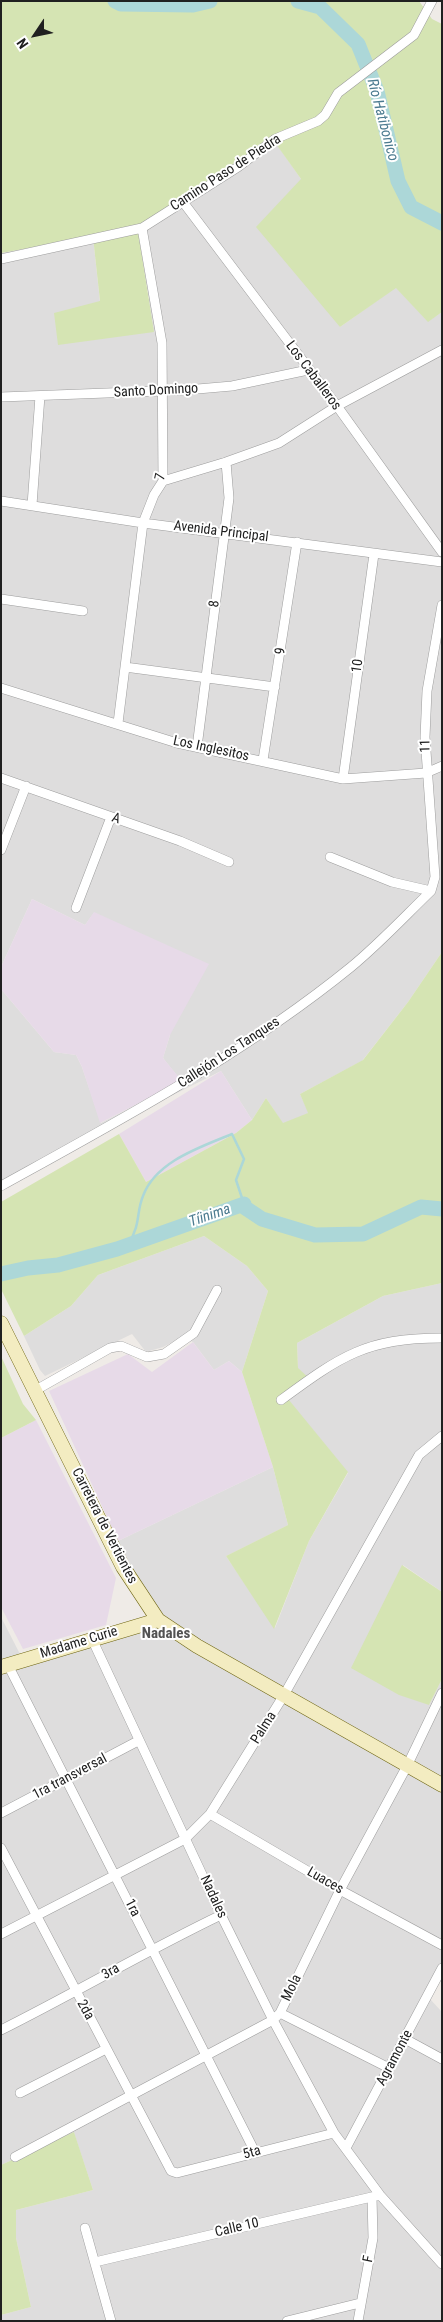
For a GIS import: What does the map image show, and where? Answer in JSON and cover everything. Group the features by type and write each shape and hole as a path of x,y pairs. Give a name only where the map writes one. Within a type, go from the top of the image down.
{"main road":[{"name":"Carretera de Vertientes","path":"1,1323 123,1567 158,1620 198,1646 442,1786"},
{"name":"Madame Curie","path":"5,1666 158,1620"}],"street":[{"name":"Camino Paso de Piedra","path":"1,259 142,228 238,167 275,139 318,121 325,115 338,92 414,35 432,1"},
{"name":"Los Caballeros","path":"183,202 337,406 442,552"},
{"name":"7","path":"118,724 143,523 154,495 163,481 162,343 142,228"},
{"path":"163,481 226,462 279,443 337,406 442,350"},
{"name":"Santo Domingo","path":"1,397 232,386 308,370"},
{"path":"32,505 40,396"},
{"name":"8","path":"197,747 229,498 226,462"},
{"name":"Avenida Principal","path":"1,501 143,523 224,532 442,562"},
{"name":"9","path":"263,760 297,542"},
{"name":"10","path":"343,779 374,554"},
{"path":"1,599 83,611"},
{"name":"11","path":"432,889 438,877 426,773 425,737 427,691 442,605"},
{"path":"125,667 275,687"},
{"name":"Los Inglesitos","path":"1,688 177,743 263,760 343,779 426,773 442,766"},
{"name":"A","path":"1,778 180,841 229,862"},
{"path":"1,850 26,786"},
{"path":"76,908 111,817"},
{"path":"330,858 392,882 432,889"},
{"name":"Callejón Los Tanques","path":"1,1186 155,1101 249,1042 352,966 432,889"},
{"path":"36,1390 110,1348 121,1346 147,1357 164,1354 194,1333 217,1290"},
{"path":"281,1400 329,1365 373,1344 403,1339 442,1338"},
{"name":"Palma","path":"1,1934 116,1877 185,1839 210,1814 284,1695 419,1455 442,1436"},
{"name":"Nadales","path":"92,1639 138,1741 221,1915 273,2020 334,2133 346,2148 376,2196 442,2264"},
{"name":"1ra","path":"5,1666 67,1780 255,2152"},
{"name":"Mola","path":"15,2157 207,2056 273,2020 280,2013 340,1890 407,1766 442,1693"},
{"name":"1ra transversal","path":"1,1813 138,1741"},
{"name":"Luaces","path":"210,1814 340,1890 442,1945"},
{"name":"2da","path":"1,1848 171,2170"},
{"name":"3ra","path":"1,2030 76,1992 152,1948 221,1915"},
{"name":"Agramonte","path":"346,2148 406,2039 442,1968"},
{"path":"280,2013 389,2068"},
{"path":"406,2039 442,2059"},
{"path":"20,2093 106,2049"},
{"name":"5ta","path":"171,2170 177,2173 334,2133"},
{"name":"Calle 10","path":"95,2262 376,2196"},
{"name":"F","path":"358,2321 373,2238 376,2196"},
{"path":"84,2228 111,2321"},
{"path":"287,2321 360,2303"}],"shaded area":[{"path":"271,136 301,179 340,327 396,287 428,321 442,312 442,952 408,1002 362,1061 300,1094 309,1113 283,1124 266,1098 252,1120 221,1071 1,1181 1,989 54,1052 76,1055 101,1123 181,1081 163,1058 170,1035 94,913 85,925 32,899 1,967 1,253 93,237 100,302 149,299 138,231"},
{"path":"32,899 85,925 94,912 209,964 170,1035 163,1058 182,1081 100,1123 82,1067 76,1055 54,1052 1,989 1,967"},
{"path":"221,1071 252,1120 236,1133 146,1182 119,1134"},
{"path":"204,1236 247,1266 268,1291 242,1372 229,1361 214,1370 193,1342 183,1337 163,1347 146,1352 132,1334 45,1376 40,1370 24,1336 71,1306 98,1275"},
{"path":"442,1283 442,1592 403,1565 429,1705 442,1679 442,1977 430,1999 442,2012 442,2321 1,2321 1,2315 31,2307 16,2238 16,2210 93,2190 74,2133 1,2165 1,1617 22,1658 150,1620 118,1541 273,1467 288,1525 226,1556 275,1628 309,1541 348,1473 288,1400 298,1368 297,1343 383,1296"},
{"path":"193,1342 214,1370 229,1361 242,1372 273,1467 118,1541 49,1391 128,1354 152,1372"},
{"path":"36,1420 116,1578 106,1625 23,1649 1,1607 1,1438"}],"green space":[{"path":"1,1 419,1 432,19 442,24 442,312 428,322 396,288 340,327 256,227 301,179 271,137 138,231 154,332 58,345 54,313 100,301 93,237 1,253"},
{"path":"442,952 442,1283 383,1296 297,1343 298,1368 311,1380 289,1400 348,1472 309,1541 274,1629 226,1556 288,1525 273,1467 242,1372 268,1291 247,1266 204,1236 98,1275 71,1306 24,1336 1,1289 1,1202 119,1134 146,1182 236,1133 252,1120 266,1098 283,1123 308,1113 300,1094 363,1060 408,1002"},
{"path":"1,1356 23,1404 36,1420 1,1438"},
{"path":"402,1565 442,1592 442,1679 429,1705 399,1695 351,1668"},
{"path":"74,2132 93,2190 16,2210 16,2238 31,2307 1,2315 1,2165"}],"waterway":[{"name":"Río Hatibonico","path":"115,1 121,4 193,5 210,1"},
{"name":"Río Hatibonico","path":"298,1 320,7 358,44 377,91 398,181 411,207 442,223"},
{"path":"129,1243 137,1224 143,1196 149,1184 158,1173 169,1164 194,1150 232,1134 244,1159 236,1180 244,1204"},
{"name":"Tíinima","path":"1,1274 28,1268 58,1265 117,1249 244,1204 244,1207 262,1219 315,1235 363,1234 421,1207 442,1209"}],"district":[{"name":"Nadales","path":"166,1634"}]}
